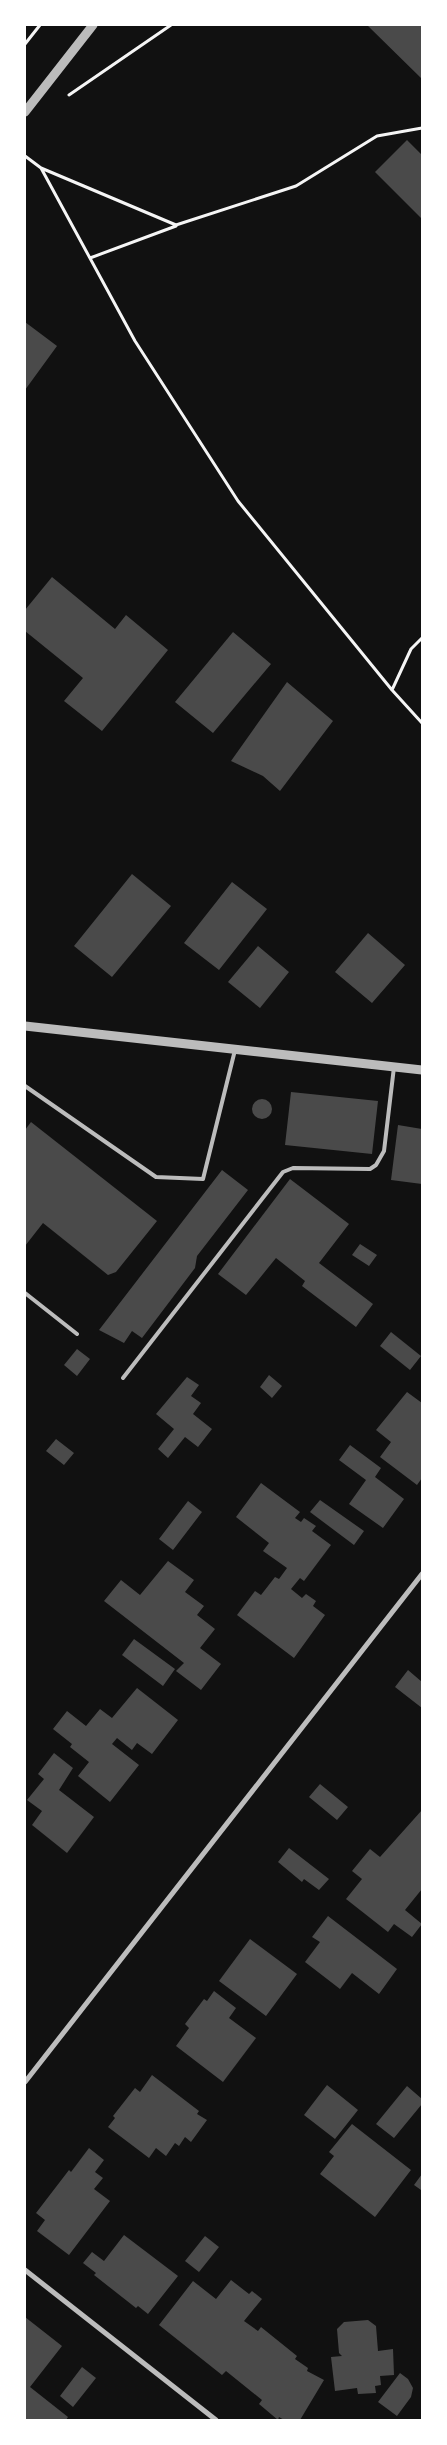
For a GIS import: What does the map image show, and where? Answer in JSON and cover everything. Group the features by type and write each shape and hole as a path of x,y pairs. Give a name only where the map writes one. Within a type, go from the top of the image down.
{"street":[{"path":"25,112 93,25"},
{"path":"25,1026 422,1070"},
{"path":"25,2082 422,1574"},
{"path":"25,2270 216,2420"}],"lane":[{"path":"25,1086 156,1177 203,1179 235,1050"},
{"path":"124,1378 283,1172 293,1168 370,1168 376,1164 384,1151 394,1067"},
{"path":"25,1293 77,1334"}],"path":[{"path":"25,44 40,25"},
{"path":"66,97 171,25"},
{"path":"90,258 176,225 296,186 377,136 422,128"},
{"path":"25,156 41,168 176,225"},
{"path":"41,168 135,341 238,501 392,690 422,723"},
{"path":"392,690 411,648 422,638"}],"building":[{"path":"367,25 422,25 422,79"},
{"path":"407,140 422,155 422,219 375,172"},
{"path":"25,322 57,346 25,390"},
{"path":"52,577 115,629 126,615 168,650 102,731 64,701 83,678 25,631 25,610"},
{"path":"233,632 271,664 213,733 175,702"},
{"path":"287,682 333,721 280,791 263,776 231,761"},
{"path":"132,874 171,906 112,977 74,946"},
{"path":"232,882 267,909 219,970 184,943"},
{"path":"368,933 405,965 372,1003 335,972"},
{"path":"258,946 289,972 260,1008 228,982"},
{"path":"291,1092 378,1101 372,1154 285,1145"},
{"path":"262,1099 269,1102 272,1109 269,1116 262,1119 255,1116 252,1109 255,1102"},
{"path":"31,1122 157,1221 116,1272 108,1275 43,1223 25,1246 25,1130"},
{"path":"398,1125 422,1129 422,1184 391,1180"},
{"path":"222,1170 248,1190 197,1256 195,1268 142,1338 132,1331 124,1343 99,1330"},
{"path":"290,1179 349,1224 319,1263 373,1304 356,1327 302,1286 305,1281 276,1258 246,1295 218,1274"},
{"path":"360,1244 377,1255 369,1266 352,1255"},
{"path":"391,1332 421,1356 410,1370 380,1346"},
{"path":"77,1349 90,1359 77,1376 64,1365"},
{"path":"269,1375 282,1386 272,1398 260,1387"},
{"path":"187,1377 199,1385 191,1396 201,1403 193,1414 212,1429 198,1447 185,1437 168,1458 158,1449 174,1429 156,1414"},
{"path":"407,1392 422,1403 422,1478 417,1485 380,1457 391,1442 376,1430"},
{"path":"56,1439 74,1453 64,1465 46,1451"},
{"path":"350,1445 381,1468 375,1477 404,1499 383,1528 349,1504 366,1480 339,1460"},
{"path":"261,1483 300,1512 295,1518 301,1522 304,1518 316,1526 312,1531 331,1545 304,1581 300,1578 291,1589 302,1598 306,1594 316,1601 313,1606 325,1615 294,1658 237,1615 255,1591 261,1595 275,1577 279,1579 287,1568 263,1551 269,1543 236,1517"},
{"path":"320,1500 364,1531 354,1545 310,1512"},
{"path":"188,1501 202,1512 173,1550 159,1539"},
{"path":"168,1561 194,1580 185,1592 204,1606 197,1615 215,1629 200,1648 221,1664 201,1690 176,1671 184,1663 104,1601 121,1580 140,1595"},
{"path":"134,1639 175,1669 163,1686 122,1655"},
{"path":"408,1670 422,1682 422,1708 395,1687"},
{"path":"137,1688 178,1720 152,1754 137,1743 132,1750 117,1738 112,1744 139,1765 110,1802 78,1776 89,1762 70,1747 72,1744 53,1729 67,1711 86,1726 100,1709 112,1718"},
{"path":"54,1753 73,1768 59,1790 94,1817 67,1853 32,1825 42,1811 27,1800 44,1779 38,1774"},
{"path":"320,1784 348,1807 337,1820 309,1797"},
{"path":"422,1810 422,1889 405,1910 422,1924 412,1937 394,1924 388,1932 346,1899 362,1879 352,1871 370,1849 380,1857"},
{"path":"289,1848 329,1879 319,1890 304,1879 302,1882 278,1862"},
{"path":"328,1916 397,1969 379,1994 352,1973 340,1989 305,1962 320,1942 312,1937"},
{"path":"250,1939 297,1974 266,2016 219,1981"},
{"path":"214,1991 236,2008 229,2018 256,2038 223,2082 176,2046 189,2028 185,2024 204,1999 207,2001"},
{"path":"152,2075 199,2111 197,2114 207,2120 191,2142 185,2137 179,2146 175,2143 166,2156 156,2148 149,2158 108,2127 115,2118 113,2116 135,2088 140,2092"},
{"path":"327,2085 358,2110 335,2139 304,2115"},
{"path":"407,2086 422,2099 422,2104 394,2138 376,2124"},
{"path":"352,2124 411,2170 375,2217 320,2174 334,2156 329,2152"},
{"path":"89,2148 104,2160 95,2172 103,2178 94,2189 110,2201 69,2255 37,2231 45,2220 36,2213 69,2170 71,2172"},
{"path":"422,2174 422,2189 421,2190 414,2185"},
{"path":"124,2235 178,2276 148,2314 138,2306 136,2308 94,2275 96,2273 83,2263 92,2252 104,2261"},
{"path":"205,2236 219,2247 199,2272 185,2261"},
{"path":"231,2280 249,2294 252,2291 262,2299 244,2321 258,2331 261,2327 297,2356 295,2359 308,2368 307,2371 324,2380 300,2420 284,2420 279,2417 278,2420 259,2404 262,2400 226,2371 222,2375 159,2325 193,2281 216,2299"},
{"path":"25,2317 62,2346 30,2387 68,2417 66,2420 25,2420"},
{"path":"368,2320 376,2326 378,2351 393,2349 394,2375 380,2376 381,2385 375,2386 376,2393 358,2394 357,2388 335,2391 331,2357 342,2356 339,2353 337,2329 344,2322"},
{"path":"82,2367 96,2378 73,2407 60,2396"},
{"path":"400,2373 408,2379 413,2388 411,2397 397,2416 378,2402"}]}
